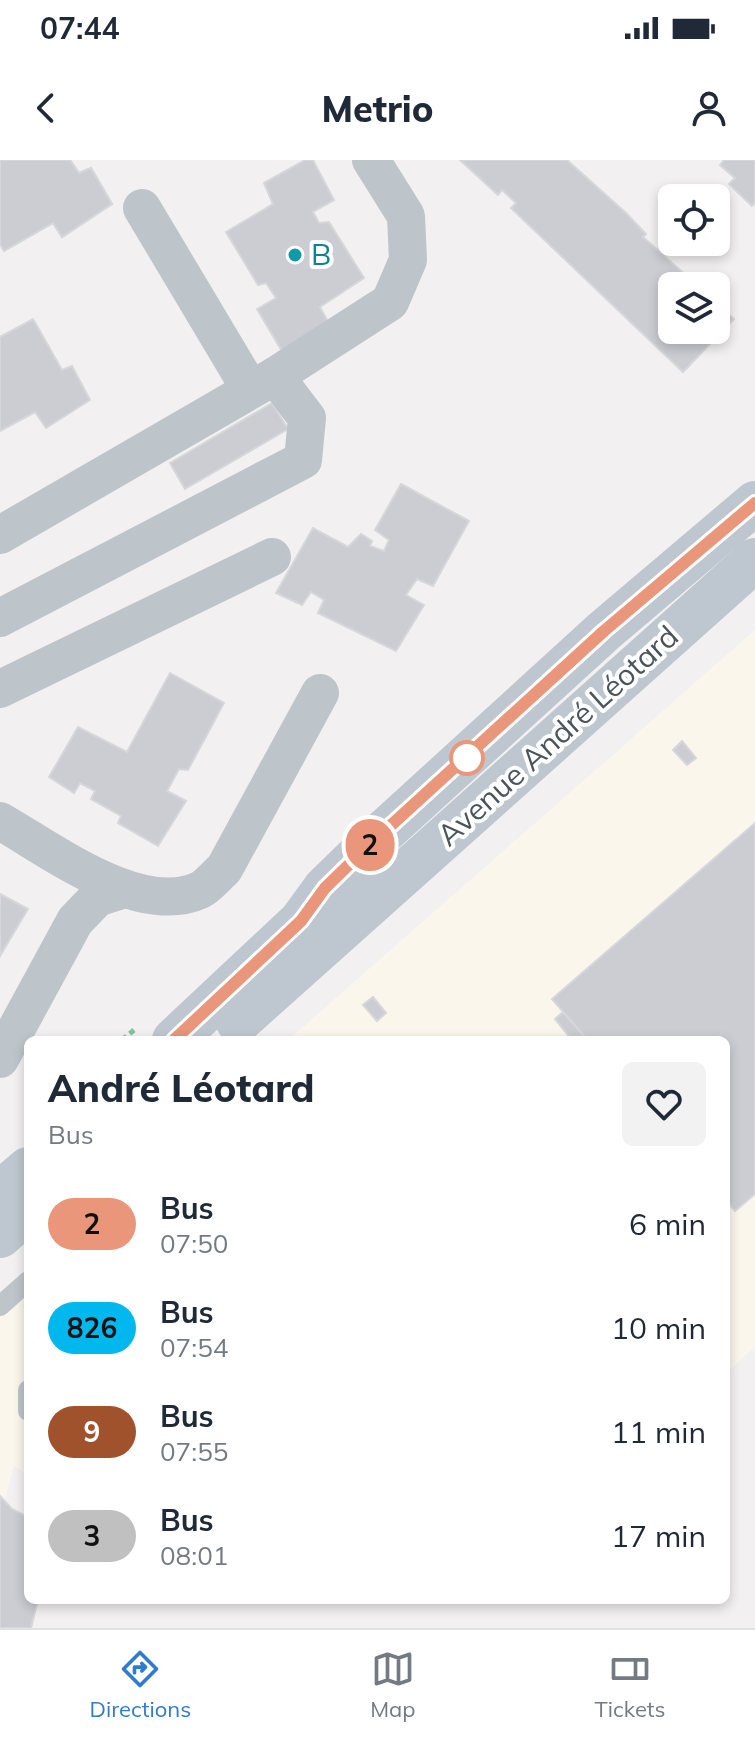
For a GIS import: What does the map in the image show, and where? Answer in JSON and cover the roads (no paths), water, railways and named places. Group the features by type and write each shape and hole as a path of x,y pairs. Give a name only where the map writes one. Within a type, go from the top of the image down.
{"main road":[{"name":"Avenue André Léotard","path":"178,1036 301,921 325,888 365,849 604,631 755,503"},
{"name":"Avenue André Léotard","path":"222,1036 755,560"},
{"path":"0,1193 24,1172"},
{"path":"0,1236 24,1215"}],"street":[{"path":"0,535 263,382 390,302 408,260 406,216 371,160"},
{"path":"0,618 303,460 307,418 263,382 142,208"},
{"path":"0,689 272,557"},
{"path":"0,821 122,890 159,897 200,890 224,869 320,693"},
{"path":"0,1059 75,921 97,898 122,890"}],"lane":[{"path":"0,1306 24,1285"}],"place":[{"name":"B","path":"295,255"}]}
